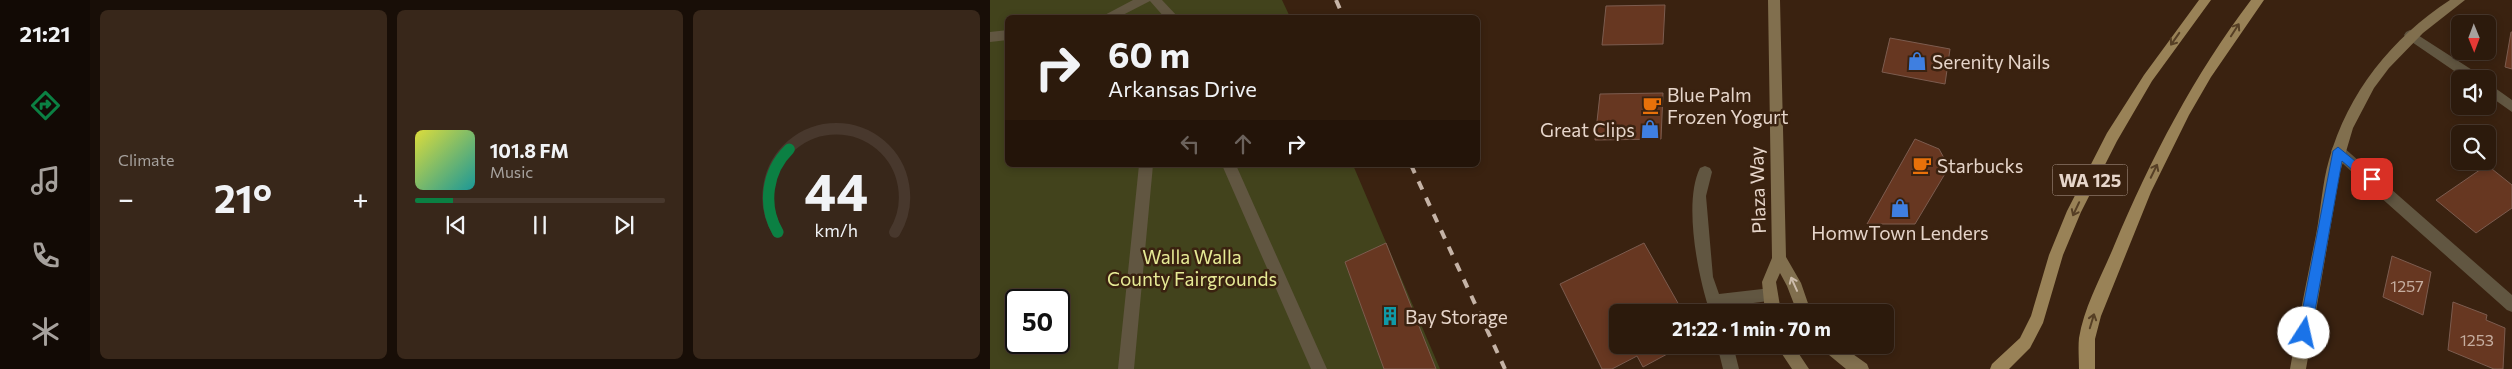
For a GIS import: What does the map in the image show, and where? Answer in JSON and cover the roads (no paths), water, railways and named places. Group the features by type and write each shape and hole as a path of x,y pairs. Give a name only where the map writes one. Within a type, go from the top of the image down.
{"main road":[{"name":"Plaza Way","path":"1773,304 1769,282 1779,258 1774,0"},
{"name":"WA 125","path":"1998,369 2025,343 2038,318 2056,255 2074,211 2112,137 2148,78 2205,0"},
{"name":"WA 125","path":"2087,369 2087,339 2093,316 2148,183 2202,81 2241,20 2258,0"},
{"path":"2298,369 2338,151 2360,99 2386,61 2410,35 2458,0"},
{"name":"Plaza Way","path":"1779,258 1794,283 1801,304"},
{"path":"1790,354 1800,369"},
{"path":"1839,354 1861,369"}],"street":[{"path":"990,37 1005,35"},
{"path":"2410,35 2462,70"},
{"path":"2496,94 2512,107"},
{"path":"2338,151 2512,305"},
{"path":"1126,369 1146,167"},
{"path":"1230,167 1320,369"},
{"path":"1705,172 1699,196 1706,277 1714,304"},
{"path":"1725,304 1771,295"},
{"path":"1727,354 1731,369"}],"lane":[{"path":"1112,15 1144,0"},
{"path":"1155,0 1170,15"}],"railway":[{"path":"1336,0 1343,15"},
{"path":"1412,167 1505,369"}],"place":[{"name":"Serenity Nails","path":"1917,61"},
{"name":"Blue Palm Frozen Yogurt","path":"1652,105"},
{"name":"Great Clips","path":"1650,129"},
{"name":"Starbucks","path":"1922,165"},
{"name":"HomwTown Lenders","path":"1900,208"},
{"name":"Bay Storage","path":"1390,316"}],"park label":[{"name":"Walla Walla County Fairgrounds","path":"1192,267"}]}
